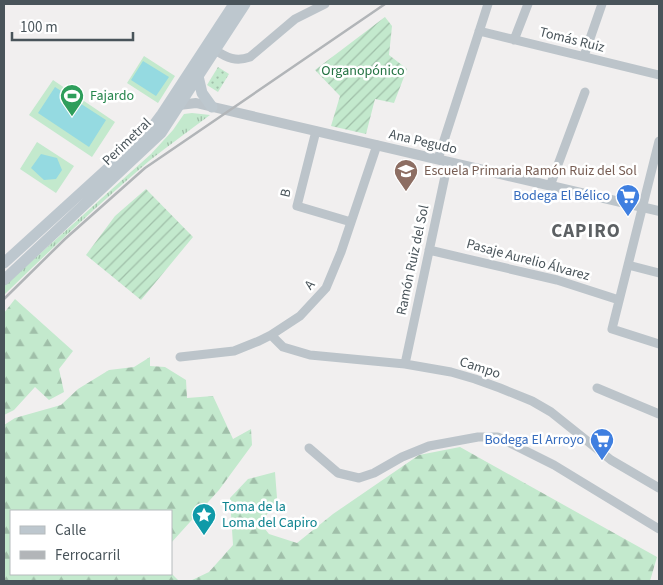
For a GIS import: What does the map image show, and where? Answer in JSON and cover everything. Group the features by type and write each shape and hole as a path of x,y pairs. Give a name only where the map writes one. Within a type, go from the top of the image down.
{"main road":[{"name":"Perimetral","path":"4,280 160,133 187,93 192,76 234,4"},
{"name":"Perimetral","path":"4,263 150,130 215,50 245,4"},
{"path":"192,76 212,107"},
{"path":"162,114 179,105"}],"street":[{"path":"215,50 228,58 243,60 250,57 295,19 326,4"},
{"name":"Ramón Ruiz del Sol","path":"405,364 429,250 443,160 488,4"},
{"path":"514,40 528,4"},
{"path":"584,56 602,4"},
{"name":"Tomás Ruiz","path":"479,31 659,75"},
{"path":"550,186 585,92"},
{"path":"187,93 196,103"},
{"name":"Ana Pegudo","path":"179,105 196,103 659,211"},
{"name":"B","path":"316,131 297,206 351,222"},
{"path":"659,141 612,329 659,344"},
{"name":"A","path":"180,358 234,350 270,335 300,316 326,288 341,252 377,145"},
{"name":"Pasaje Aurelio Álvarez","path":"429,250 557,280 619,300"},
{"path":"628,265 659,274"},
{"name":"Campo","path":"270,335 282,347 310,355 405,364 451,372 532,401 551,412 611,460 659,488"},
{"path":"598,388 659,414"},
{"path":"309,448 338,473 359,478 374,473 402,457 429,446 478,437 498,437 554,465 659,529"}],"green space":[{"name":"Organopónico","path":"385,17 392,26 389,55 407,69 394,103 375,99 366,134 331,126 340,96 315,70"},
{"path":"144,56 175,76 158,103 127,83"},
{"path":"218,67 229,74 218,92 207,85"},
{"name":"Fajardo","path":"53,80 115,122 92,157 29,115"},
{"path":"184,114 210,115 130,177 4,295 4,286 151,154 173,130"},
{"path":"37,142 74,166 56,193 20,169"},
{"path":"146,189 193,237 141,300 86,255 115,216"},
{"path":"15,299 73,351 59,369 64,392 49,400 35,387 14,410 4,415 4,313"},
{"path":"150,357 150,366 165,367 186,380 187,398 213,396 233,439 251,429 252,445 219,490 172,542 172,510 10,510 10,575 172,574 179,581 4,581 4,425 15,418 61,405 78,389 109,370 134,367"},
{"path":"460,447 657,557 650,581 190,581 209,572 233,545 230,498 248,479 275,472 277,498 261,524 269,534 297,543 333,514 419,455"}],"water":[{"path":"143,61 169,77 156,96 131,80"},
{"name":"Fajardo","path":"55,87 106,120 89,147 38,113"},
{"path":"41,154 57,158 62,170 56,179 44,180 31,168"}],"railway":[{"path":"4,299 65,239 145,168 385,4"}],"place":[{"name":"Fajardo","path":"72,117"},
{"name":"Escuela Primaria Ramón Ruiz del Sol","path":"406,192"},
{"name":"Bodega El Bélico","path":"628,217"},
{"name":"Bodega El Arroyo","path":"602,461"},
{"name":"Toma de la Loma del Capiro","path":"204,536"}],"district":[{"name":"CAPIRO","path":"586,231"}]}
